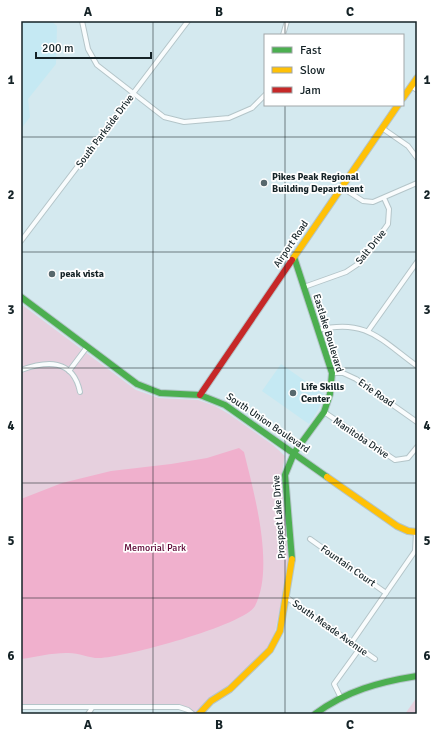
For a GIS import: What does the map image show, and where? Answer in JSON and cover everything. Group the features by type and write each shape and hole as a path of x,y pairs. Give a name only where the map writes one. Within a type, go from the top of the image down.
{"main road":[{"path":"404,96 417,78"},
{"name":"Airport Road","path":"200,395 397,106"},
{"name":"Eastlake Boulevard","path":"294,257 332,373 330,394 324,412 294,453"},
{"name":"South Union Boulevard","path":"21,297 142,387 160,393 200,395 225,405 397,526 408,531 417,532"},
{"name":"Prospect Lake Drive","path":"199,714 211,701 247,675 270,650 280,631 293,549 285,475 294,453"},
{"path":"316,714 340,696 366,686 417,676"}],"street":[{"path":"82,21 86,44 91,58 104,72 164,117 184,122 234,117 252,108 264,96"},
{"name":"South Parkside Drive","path":"21,240 188,21"},
{"path":"283,34 287,21"},
{"path":"411,86 417,90"},
{"path":"382,128 408,146 417,158"},
{"path":"341,187 364,201 373,202 417,183"},
{"name":"Salt Drive","path":"304,287 346,272 361,262 388,224 389,209 384,198"},
{"path":"368,331 417,262"},
{"path":"318,330 347,325 368,331 417,366"},
{"path":"69,371 87,347"},
{"path":"21,370 47,363 58,365 69,371 75,379 80,392"},
{"name":"Erie Road","path":"332,373 343,373 356,379 417,422"},
{"name":"Manitoba Drive","path":"324,412 395,460 408,458 417,447"},
{"path":"352,642 415,551 417,532"},
{"name":"Fountain Court","path":"310,539 386,593"},
{"name":"South Meade Avenue","path":"286,597 375,658"},
{"path":"340,696 334,684 360,648"},
{"path":"21,707 179,707 188,710 193,714"},
{"path":"88,714 92,708"}],"shaded area":[{"path":"21,21 51,21 57,26 56,64 28,99 30,117 21,129"},
{"name":"Life Skills Center","path":"281,364 325,395 317,412 309,424 262,391"},
{"path":"239,448 244,452 261,530 263,571 261,590 255,606 246,614 208,631 132,653 99,658 74,653 60,653 21,659 21,499 62,483 111,471 207,458"}],"green space":[{"name":"Memorial Park","path":"21,304 136,390 159,398 198,400 215,406 273,445 285,456 281,478 290,542 290,558 274,637 264,654 228,688 209,700 195,712 181,705 21,704"},
{"path":"417,697 417,714 405,714"}],"traffic: fast":[{"path":"292,559 285,475 294,453 324,412 330,394 332,373 294,257"},
{"path":"21,297 137,384 160,393 200,395 225,405 327,477"},
{"path":"315,714 351,693 389,681 417,676"}],"traffic: slow":[{"path":"404,97 417,78"},
{"path":"292,260 397,106"},
{"path":"327,477 397,526 408,531 417,532"},
{"path":"199,714 211,701 230,689 270,650 280,631 292,559"}],"traffic: jam":[{"path":"200,395 292,260"}],"place":[{"name":"Pikes Peak Regional Building Department","path":"264,183"},
{"name":"peak vista","path":"52,274"},
{"name":"Life Skills Center","path":"293,393"}]}
